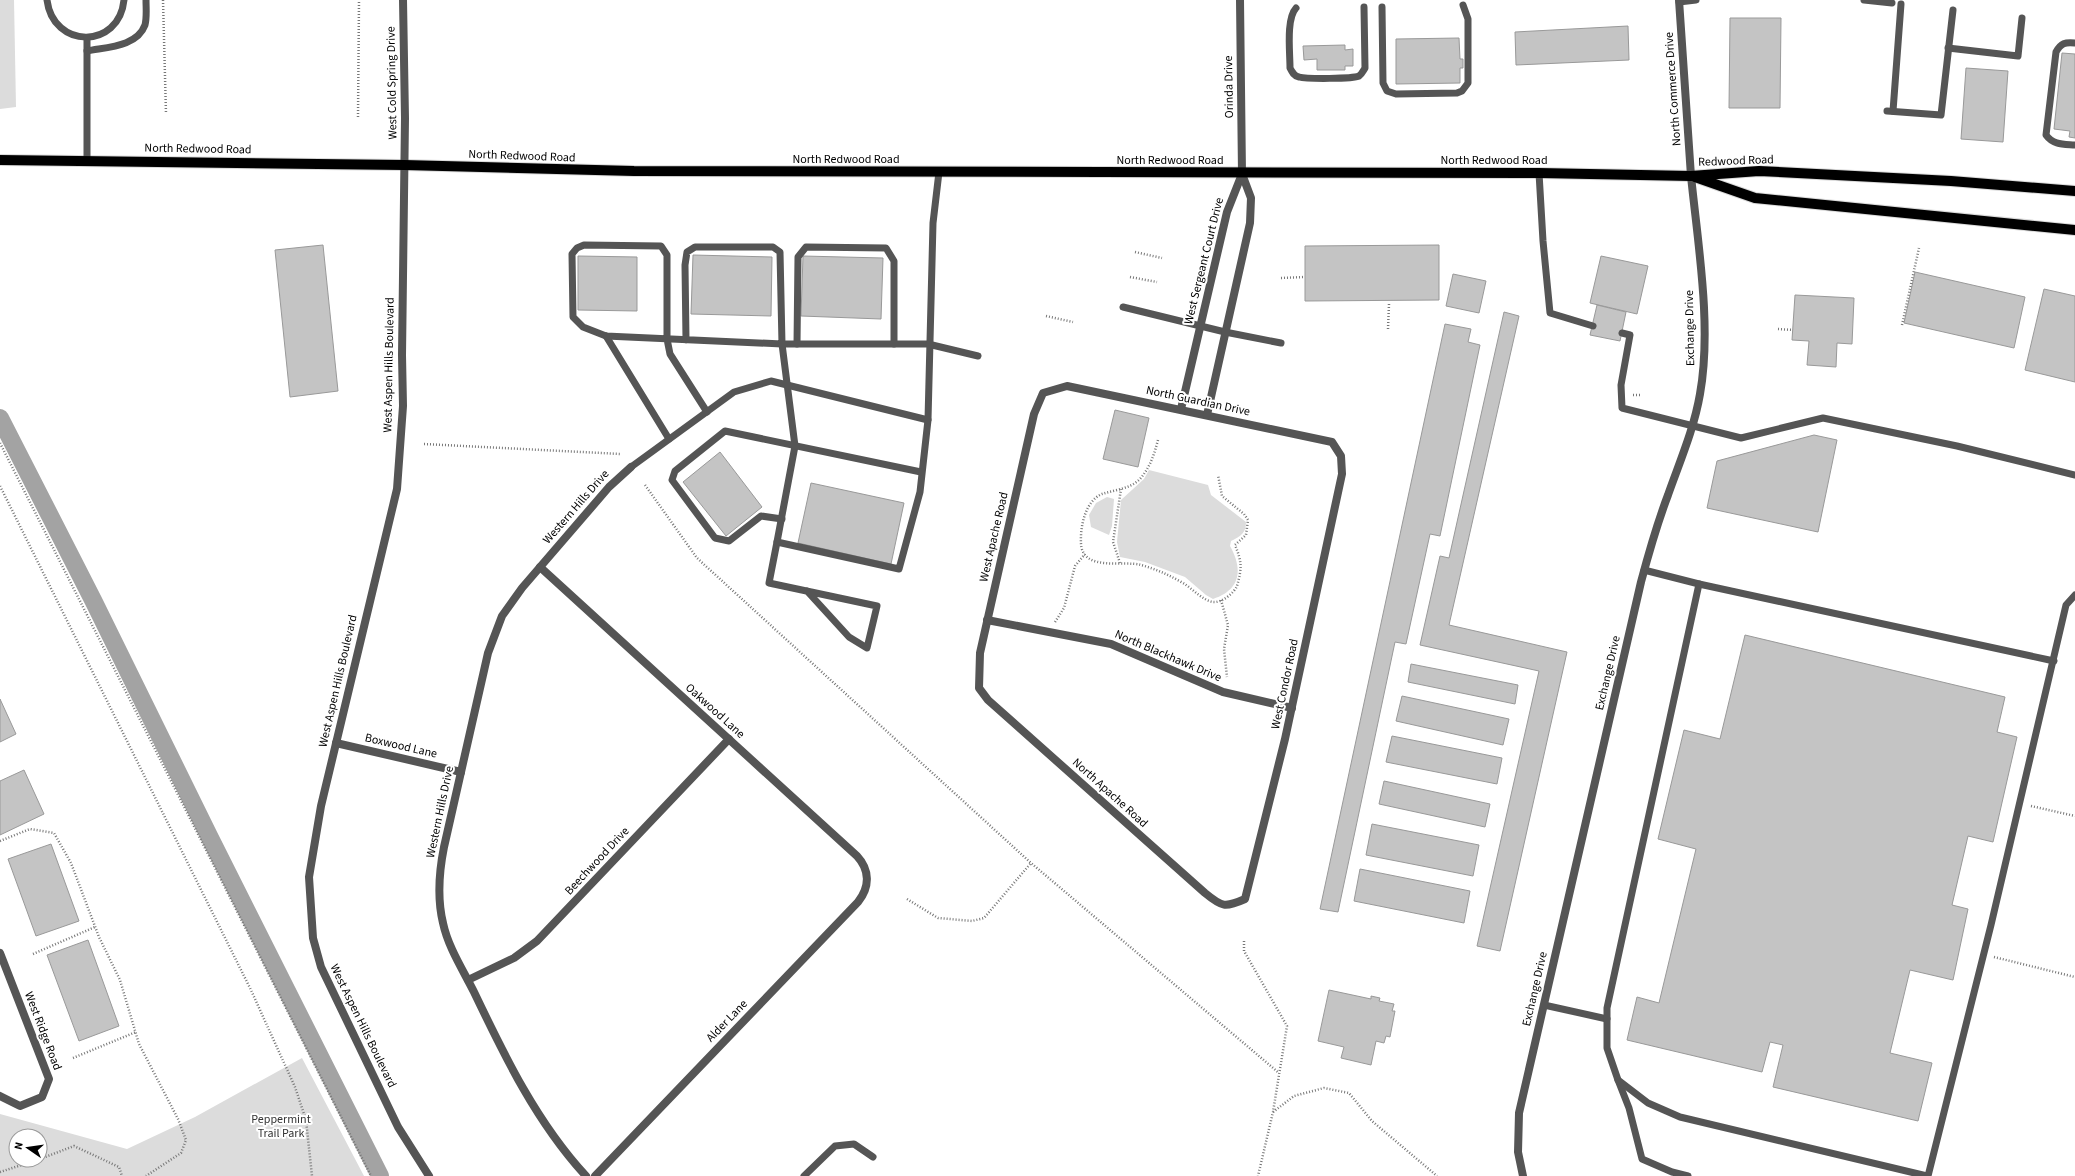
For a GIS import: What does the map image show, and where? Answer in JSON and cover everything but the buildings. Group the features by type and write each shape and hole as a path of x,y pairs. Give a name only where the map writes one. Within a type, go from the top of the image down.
{"main road":[{"name":"North Redwood Road","path":"0,160 404,165 619,171 1242,174 1539,173 1691,176"},
{"name":"Redwood Road","path":"1691,176 1759,171 1951,181 2075,192"},
{"name":"Redwood Road","path":"1691,176 1755,198 2075,230"}],"street":[{"name":"West Cold Spring Drive","path":"403,0 404,165"},
{"name":"Orinda Drive","path":"1240,0 1242,174"},
{"name":"North Commerce Drive","path":"1679,1 1691,176"},
{"name":"West Aspen Hills Boulevard","path":"404,165 402,347 403,406 396,489 321,806 309,877 313,938 321,967 332,993 398,1127 429,1176"},
{"name":"West Sergeant Court Drive","path":"1181,409 1226,212 1242,174"},
{"path":"1207,415 1252,211 1248,185 1242,174"},
{"name":"Exchange Drive","path":"1523,1176 1518,1152 1519,1113 1644,570 1657,523 1692,426 1700,394 1704,342 1691,176"},
{"name":"North Guardian Drive","path":"1043,393 1067,386 1181,409 1332,442 1341,456"},
{"name":"West Apache Road","path":"980,688 980,654 987,620 1034,414 1043,393"},
{"name":"West Condor Road","path":"1231,906 1245,899 1292,708 1342,474 1341,456"},
{"name":"Western Hills Drive","path":"586,1176 556,1139 526,1092 500,1045 446,935 439,893 441,862 488,653 494,634 511,601 609,487 631,467"},
{"name":"Oakwood Lane","path":"540,567 857,856 864,865 867,877"},
{"name":"North Blackhawk Drive","path":"987,620 1111,644 1223,692 1292,708"},
{"name":"North Apache Road","path":"980,688 988,700 1205,893 1218,903 1231,906"},
{"name":"Beechwood Drive","path":"468,980 514,958 537,941 728,739"},
{"name":"Boxwood Lane","path":"336,743 461,772"},
{"name":"Alder Lane","path":"595,1176 858,902 865,890 867,877"},
{"name":"West Ridge Road","path":"0,953 49,1079 42,1097 20,1106 0,1096"}],"lane":[{"path":"47,0 51,15 59,28 77,37 87,38 97,36 114,25 120,16 124,0"},
{"path":"87,51 130,42 137,37 145,25 146,0"},
{"path":"1679,1 1696,0"},
{"path":"1864,0 1892,3"},
{"path":"1902,4 1890,111 1941,115 1952,10"},
{"path":"1382,7 1382,83 1387,91 1396,94 1457,93 1462,91 1468,83 1468,19 1463,5"},
{"path":"1296,8 1292,14 1290,22 1292,72 1295,76 1303,78 1355,77 1362,73 1365,68 1364,7"},
{"path":"1948,48 2018,56 2022,18"},
{"path":"87,38 87,161"},
{"path":"2075,44 2066,42 2060,45 2056,52 2046,135 2049,139 2056,143 2075,145"},
{"path":"777,542 899,569 920,492 921,472 928,420 928,344 932,223 939,172"},
{"path":"1539,173 1543,241 1550,313 1593,326"},
{"path":"707,412 670,354 667,339 667,255 661,246 584,245 577,248 572,254 573,317 583,327 606,336 667,339 686,340 782,344 928,344 978,356"},
{"path":"686,340 685,265 687,252 695,246 773,247 780,252 782,344 795,446 769,583 807,591 877,606 867,648 849,637 807,591"},
{"path":"797,344 798,257 806,247 886,248 894,261 894,344"},
{"path":"1123,307 1225,332 1281,343"},
{"path":"1622,333 1630,336 1620,385 1622,408 1741,438 1823,418 1942,443 2075,475"},
{"path":"606,336 669,439"},
{"path":"631,467 734,392 771,381 928,420"},
{"path":"782,519 761,516 729,541 715,538 672,480 675,471 725,431 921,472"},
{"path":"1644,570 1699,584 2054,662"},
{"path":"1688,1176 1672,1172 1642,1159 1629,1108 1607,1048 1607,1008 1699,584"},
{"path":"1618,1080 1648,1103 1680,1117 1927,1176 1995,910 2054,662 2066,605 2075,595"},
{"path":"1544,1005 1607,1018"},
{"path":"804,1176 835,1146 854,1144 873,1157"}],"path":[{"path":"163,0 166,114"},
{"path":"358,116 359,0"},
{"path":"1902,325 1919,248"},
{"path":"1135,252 1162,258"},
{"path":"1130,277 1157,282"},
{"path":"1281,278 1305,277"},
{"path":"1388,329 1389,304"},
{"path":"1046,316 1073,322"},
{"path":"1778,329 1793,330"},
{"path":"1632,395 1640,395"},
{"path":"1158,440 1152,461 1143,474 1131,485 1101,494 1091,502 1083,522 1081,545 1085,554 1092,560 1101,563 1138,564 1156,569 1183,583 1204,599 1214,602 1221,600 1236,588 1242,562 1235,545 1246,535 1248,520 1244,514 1222,496 1218,475"},
{"path":"0,443 372,1176"},
{"path":"424,444 621,454"},
{"path":"645,485 697,558 1031,863 1279,1073"},
{"path":"0,486 250,988 295,1087 306,1120 312,1176"},
{"path":"1120,563 1113,542 1121,489"},
{"path":"1055,622 1064,608 1075,566 1085,554"},
{"path":"1221,600 1228,625 1224,649 1227,677"},
{"path":"2024,804 2075,816"},
{"path":"0,841 30,830 54,833 71,863 95,927 120,980 139,1044 178,1119 186,1140 181,1153 146,1176"},
{"path":"907,899 938,918 972,921 984,918 1031,863"},
{"path":"33,954 95,927"},
{"path":"1244,941 1244,950 1287,1026 1273,1112 1258,1176"},
{"path":"1987,956 2075,978"},
{"path":"73,1058 136,1032"},
{"path":"1273,1112 1294,1096 1324,1088 1349,1093 1372,1120 1437,1176"},
{"path":"48,1156 74,1146 118,1167 122,1176"},
{"path":"0,1172 12,1168"}],"green space":[{"path":"0,0 14,0 16,107 0,109"},
{"path":"1149,470 1208,485 1211,495 1246,522 1244,532 1231,541 1230,546 1237,563 1237,578 1229,590 1222,595 1213,599 1185,577 1145,562 1120,557 1117,542 1121,500 1144,479"},
{"path":"1107,497 1114,499 1112,526 1109,535 1091,527 1089,515 1096,503"},
{"name":"Peppermint Trail Park","path":"302,1058 364,1176 0,1176 0,1114 127,1149 195,1117"}],"waterway":[{"path":"0,418 93,600 209,836 380,1176"}]}
